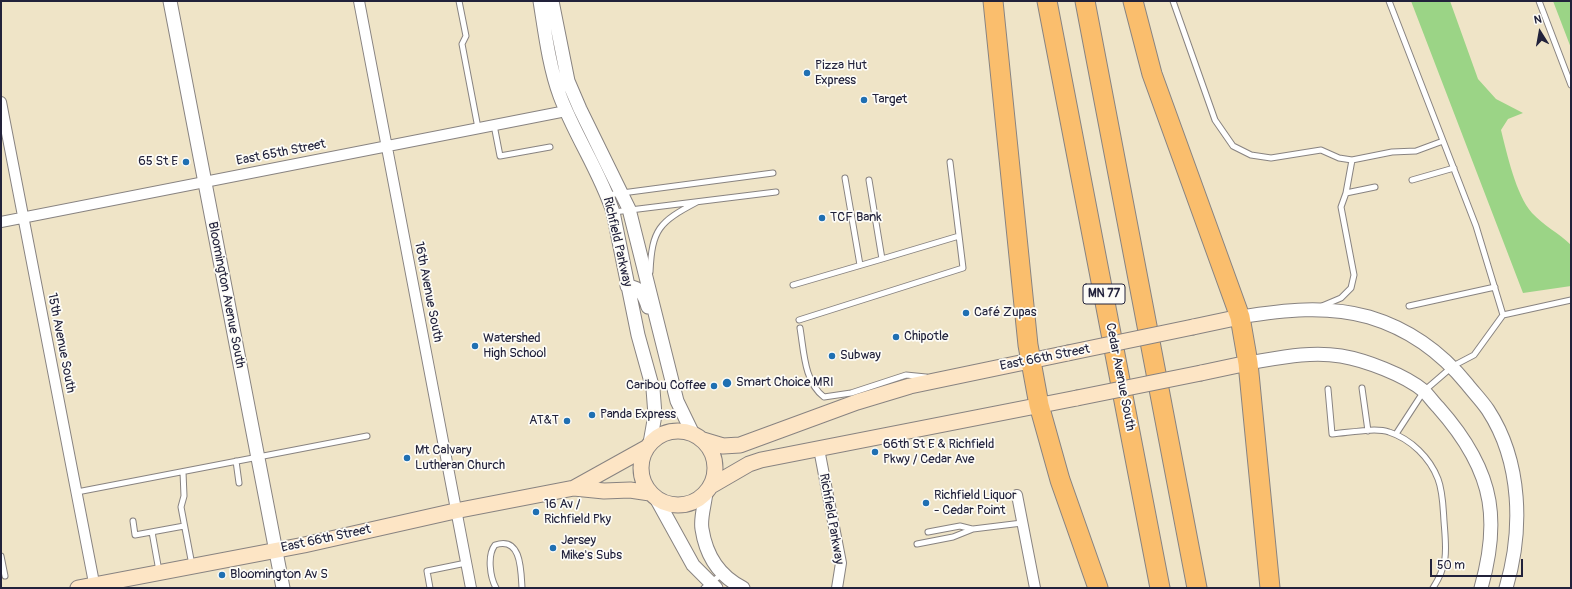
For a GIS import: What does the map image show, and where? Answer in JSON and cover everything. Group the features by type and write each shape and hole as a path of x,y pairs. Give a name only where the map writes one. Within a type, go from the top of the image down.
{"highway":[{"path":"993,1 1028,345 1039,405 1060,480 1098,588"},
{"name":"Cedar Avenue South","path":"1047,1 1160,588"},
{"name":"MN 77","path":"1085,1 1196,588"},
{"path":"1133,1 1152,74 1240,317 1248,363 1270,588"}],"main road":[{"name":"East 66th Street","path":"698,437 723,446 740,445 857,402 943,378 1240,317"},
{"path":"709,489 715,474 715,462 710,450 698,437 682,431 670,432 659,436 648,446 642,459 641,471 643,483 653,496 666,504 682,505 698,500 709,489 749,464 1248,363"},
{"name":"East 66th Street","path":"574,488 648,446"},
{"name":"East 66th Street","path":"78,588 95,586 159,572 276,550 455,511 574,488 604,491 630,490 653,496"}],"street":[{"name":"Bloomington Avenue South","path":"170,1 283,588"},
{"name":"16th Avenue South","path":"358,1 471,588"},
{"name":"Richfield Parkway","path":"540,1 554,78 566,111 607,195 613,212 627,286 656,404 648,446"},
{"name":"Richfield Parkway","path":"552,1 565,68 572,92 629,209 650,285 678,401 698,437"},
{"name":"15th Avenue South","path":"1,102 95,586"},
{"name":"East 65th Street","path":"1,222 566,111"},
{"path":"627,286 636,287 641,290 665,349"},
{"name":"East 66th Street","path":"1240,317 1285,310 1316,309 1369,317 1415,336 1453,366 1488,410 1504,441 1510,460 1516,500 1517,536 1513,566 1506,588"},
{"path":"1248,363 1301,354 1341,356 1364,361 1385,370 1424,391 1457,429 1479,468 1485,485 1489,502 1491,533 1489,560 1481,588"},
{"name":"Richfield Parkway","path":"819,449 841,563 837,588"},
{"path":"709,489 702,529 711,560 722,574 743,588"},
{"path":"1017,495 1035,588"},
{"path":"653,496 693,565 710,587"}],"lane":[{"path":"459,1 466,36 462,44 478,128"},
{"path":"1172,1 1215,120 1233,146 1251,155 1271,158 1321,150 1339,158 1352,160 1392,152 1416,151 1443,141"},
{"path":"1389,1 1476,226 1503,315"},
{"path":"1539,1 1571,85"},
{"path":"494,125 500,156 550,147"},
{"path":"1316,309 1341,298 1351,288 1354,275 1341,207 1346,193 1352,160"},
{"path":"799,320 962,268 950,162"},
{"path":"1412,180 1454,168"},
{"path":"607,195 773,173"},
{"path":"845,178 860,265"},
{"path":"869,180 882,259"},
{"path":"1346,193 1375,187"},
{"path":"613,212 776,192"},
{"path":"650,285 651,252 655,236 660,228 672,216 699,201"},
{"path":"793,285 959,236"},
{"path":"1408,306 1495,287"},
{"path":"1396,434 1424,391 1453,366 1474,355 1503,315 1571,300"},
{"path":"800,328 809,378 816,392 824,397 851,392 906,375 943,378"},
{"path":"1362,388 1368,431"},
{"path":"1328,389 1332,434 1379,430 1396,434 1408,441 1422,453 1438,480 1442,494 1447,553 1442,573 1433,588"},
{"path":"77,492 367,436"},
{"path":"236,461 240,483"},
{"path":"184,472 184,496 180,507 192,566"},
{"path":"133,521 135,535 184,526"},
{"path":"917,544 953,537 973,529 1022,523"},
{"path":"928,532 960,526 973,529"},
{"path":"152,532 159,572"},
{"path":"496,588 490,556 491,550 494,545 508,543 514,546 517,553 522,588"},
{"path":"1,556 5,576"},
{"path":"430,588 427,571 466,563"},
{"path":"710,587 722,574"}],"green space":[{"path":"1411,1 1450,1 1478,79 1496,99 1523,113 1508,119 1501,130 1509,162 1521,196 1526,205 1541,222 1571,245 1571,286 1523,293"},
{"path":"1553,1 1571,1 1571,48"}],"place":[{"name":"Pizza Hut Express","path":"807,73"},
{"name":"Target","path":"864,100"},
{"name":"65 St E","path":"186,162"},
{"name":"TCF Bank","path":"822,218"},
{"name":"Café Zupas","path":"966,313"},
{"name":"Chipotle","path":"896,337"},
{"name":"Watershed High School","path":"475,346"},
{"name":"Subway","path":"832,356"},
{"name":"Smart Choice MRI","path":"727,383"},
{"name":"Caribou Coffee","path":"714,386"},
{"name":"Panda Express","path":"592,415"},
{"name":"AT&T","path":"567,421"},
{"name":"66th St E & Richfield Pkwy / Cedar Ave","path":"875,452"},
{"name":"Mt Calvary Lutheran Church","path":"407,458"},
{"name":"Richfield Liquor - Cedar Point","path":"926,503"},
{"name":"16 Av / Richfield Pky","path":"536,512"},
{"name":"Jersey Mike's Subs","path":"553,548"},
{"name":"Bloomington Av S","path":"222,575"}]}
